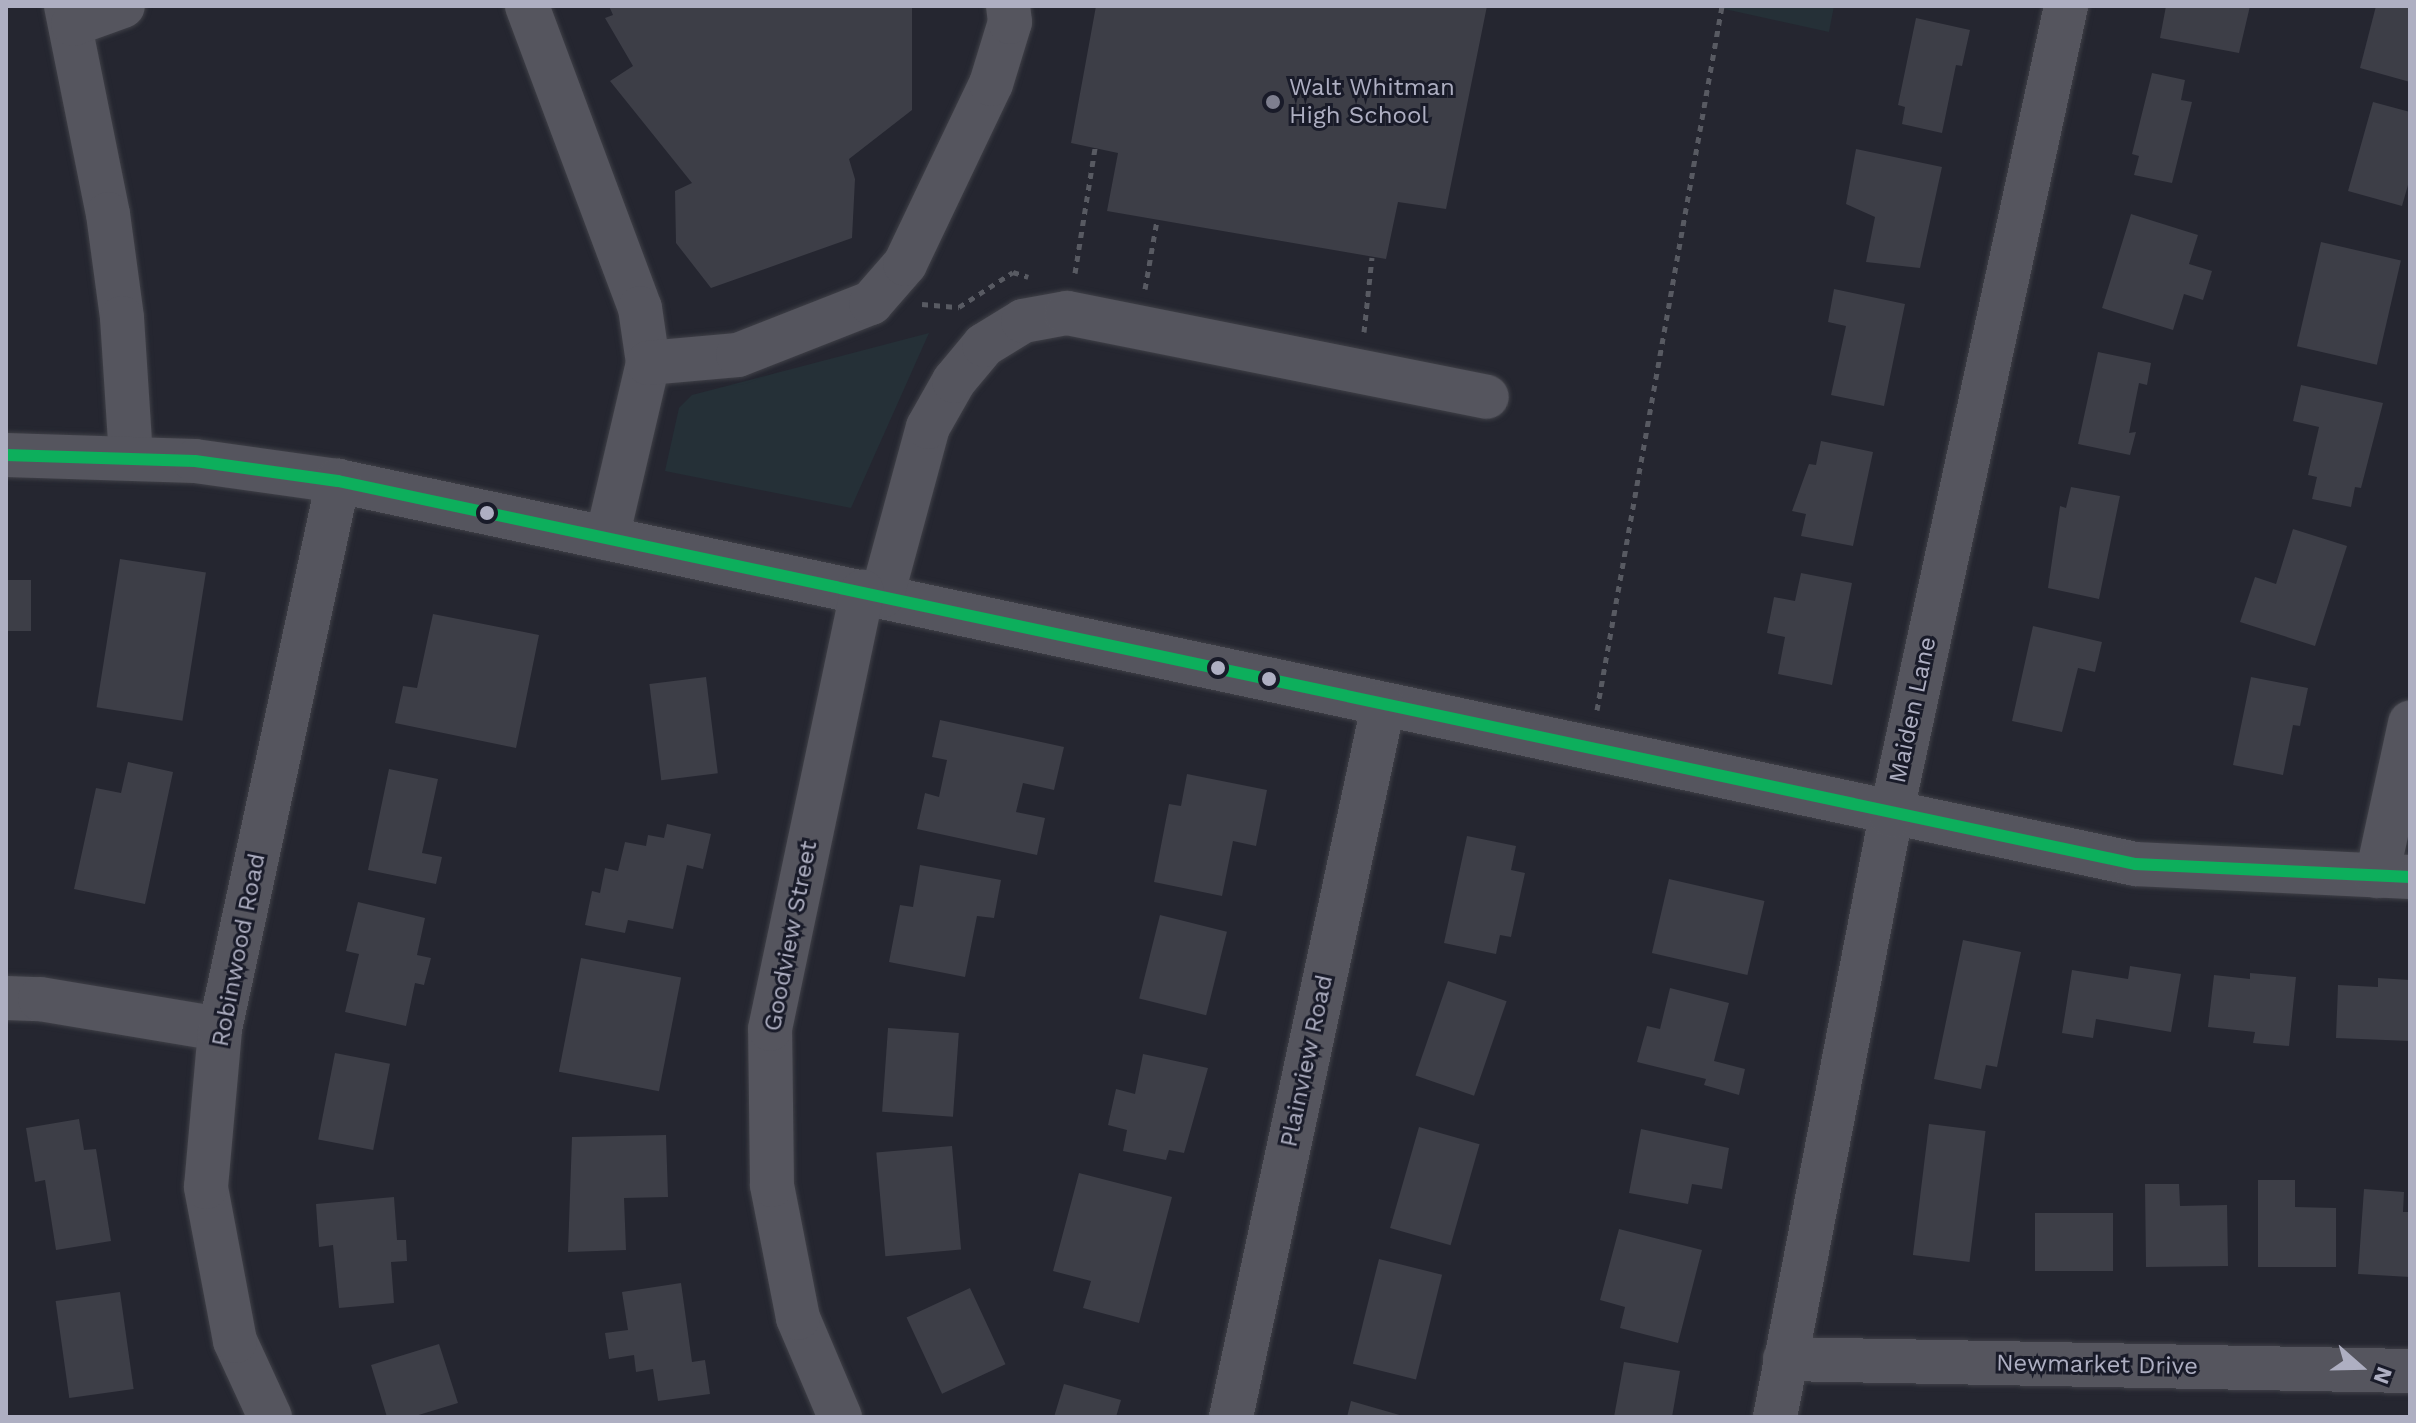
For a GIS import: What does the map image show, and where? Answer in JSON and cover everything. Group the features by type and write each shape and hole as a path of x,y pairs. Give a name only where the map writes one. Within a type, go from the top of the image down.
{"street":[{"path":"123,6 69,15 91,113 122,318 131,457"},
{"path":"527,6 636,286 648,363 607,538"},
{"path":"648,363 738,355 871,303 905,264 991,84 1010,22 1008,6"},
{"name":"Maiden Lane","path":"1775,1417 1891,815 2066,6"},
{"name":"Goodview Street","path":"840,1417 798,1318 772,1185 770,1029 872,594 928,427 954,381 984,345 1023,321 1067,313 1487,397"},
{"path":"6,455 131,457 338,481 1891,815 2136,864 2394,876 2410,723"},
{"name":"Robinwood Road","path":"270,1417 235,1341 206,1187 220,1029 338,481"},
{"name":"Plainview Road","path":"1231,1417 1383,706"},
{"path":"6,998 40,999 220,1029"},
{"name":"Newmarket Drive","path":"1785,1359 2410,1371"}],"path":[{"path":"1590,750 1722,6"},
{"path":"1074,281 1095,148"},
{"path":"1144,294 1157,220"},
{"path":"1363,345 1372,257"},
{"path":"909,313 922,304 959,307 1013,272 1040,280"}],"shaded area":[{"path":"1711,6 1834,6 1829,32"},
{"path":"929,333 851,508 665,471 679,408 692,395"}],"building":[{"path":"609,6 912,6 912,110 849,159 855,179 852,238 711,288 676,243 675,191 692,183 610,81 633,66 605,18 613,15"},
{"name":"Walt Whitman High School","path":"1096,6 1487,6 1446,209 1398,202 1386,259 1107,211 1118,153 1071,143"},
{"path":"2166,6 2250,6 2239,53 2160,38"},
{"path":"2376,6 2410,6 2410,82 2360,68"},
{"path":"1916,18 1970,30 1962,66 1956,65 1942,133 1902,124 1905,107 1898,105"},
{"path":"2152,73 2185,80 2181,100 2192,102 2172,183 2134,175 2139,156 2132,154"},
{"path":"2373,102 2410,112 2410,178 2402,206 2348,191"},
{"path":"1856,149 1942,167 1920,268 1866,262 1875,217 1846,204"},
{"path":"2131,214 2198,235 2189,264 2212,271 2203,300 2184,294 2173,330 2102,308"},
{"path":"2321,242 2401,260 2377,365 2297,346"},
{"path":"1834,289 1905,304 1884,406 1831,395 1846,326 1828,322"},
{"path":"2098,352 2151,363 2147,385 2139,383 2129,433 2136,432 2130,455 2078,444"},
{"path":"2301,385 2383,403 2361,488 2355,487 2351,507 2312,499 2317,477 2308,475 2319,427 2293,421"},
{"path":"1821,441 1873,452 1853,546 1801,536 1806,514 1792,511 1809,464 1816,465"},
{"path":"2071,487 2120,496 2099,599 2048,588 2060,506 2066,508"},
{"path":"2293,529 2347,546 2315,646 2240,622 2255,577 2276,584"},
{"path":"120,559 206,573 182,721 97,707"},
{"path":"1801,573 1852,583 1832,685 1778,674 1785,637 1767,633 1774,597 1795,601"},
{"path":"6,580 31,580 31,631 6,631"},
{"path":"433,614 539,635 516,748 395,723 403,686 417,688"},
{"path":"2033,626 2102,642 2095,672 2078,668 2062,732 2012,721"},
{"path":"706,677 718,773 661,780 649,684"},
{"path":"2251,677 2308,688 2300,726 2293,725 2283,775 2233,765"},
{"path":"940,720 1064,747 1054,790 1023,783 1016,812 1045,818 1037,855 917,829 925,793 939,797 947,760 932,757"},
{"path":"128,762 173,772 145,904 74,889 96,788 121,793"},
{"path":"389,769 438,779 422,853 442,857 436,884 368,870"},
{"path":"1187,774 1267,790 1256,846 1233,841 1222,896 1154,882 1169,804 1181,806"},
{"path":"667,824 711,834 703,869 687,865 673,929 628,920 625,933 585,925 592,891 600,893 605,868 618,871 625,842 646,846 648,835 664,838"},
{"path":"1467,836 1516,846 1511,870 1525,873 1511,937 1500,935 1496,954 1444,943"},
{"path":"920,865 1001,880 994,918 977,916 965,977 889,962 900,905 913,907"},
{"path":"1669,879 1764,901 1747,975 1652,953"},
{"path":"358,902 425,918 417,955 431,958 424,985 415,983 406,1026 345,1012 359,954 346,951"},
{"path":"1160,915 1227,932 1206,1015 1139,998"},
{"path":"1963,940 2021,952 1997,1067 1986,1065 1981,1089 1934,1079"},
{"path":"581,958 681,977 659,1091 559,1072"},
{"path":"2130,966 2181,974 2171,1032 2096,1019 2093,1038 2062,1033 2072,970 2128,979"},
{"path":"2250,973 2296,977 2289,1046 2253,1043 2255,1032 2208,1027 2214,975 2250,979"},
{"path":"2378,978 2410,980 2410,1041 2336,1038 2338,985 2378,987"},
{"path":"1448,981 1507,1001 1474,1096 1415,1076"},
{"path":"1670,988 1729,1003 1714,1061 1745,1069 1739,1095 1704,1085 1706,1079 1637,1062 1647,1026 1660,1029"},
{"path":"888,1028 959,1033 953,1117 882,1112"},
{"path":"335,1053 390,1064 373,1150 318,1139"},
{"path":"1143,1054 1208,1068 1184,1153 1169,1150 1166,1160 1123,1151 1127,1130 1108,1125 1116,1089 1135,1094"},
{"path":"79,1119 84,1150 96,1149 111,1241 56,1250 45,1180 35,1182 26,1128"},
{"path":"1929,1124 1986,1131 1969,1262 1913,1255"},
{"path":"1419,1127 1480,1144 1451,1245 1390,1228"},
{"path":"1641,1129 1729,1148 1722,1189 1692,1184 1688,1204 1629,1193"},
{"path":"666,1135 668,1197 624,1198 626,1250 568,1252 572,1137"},
{"path":"952,1146 961,1250 885,1256 876,1153"},
{"path":"1079,1173 1172,1197 1139,1323 1083,1308 1091,1281 1053,1271"},
{"path":"2258,1180 2295,1180 2295,1207 2336,1208 2336,1267 2258,1267"},
{"path":"2145,1184 2179,1184 2180,1206 2227,1205 2228,1266 2146,1267"},
{"path":"2364,1189 2404,1192 2403,1212 2410,1212 2410,1277 2358,1274"},
{"path":"394,1197 397,1240 406,1240 407,1261 391,1262 394,1303 339,1308 333,1245 319,1247 316,1204"},
{"path":"2035,1213 2113,1213 2113,1271 2035,1271"},
{"path":"1619,1229 1702,1250 1678,1343 1620,1328 1625,1307 1600,1300"},
{"path":"1379,1259 1442,1275 1416,1380 1353,1364"},
{"path":"681,1283 692,1362 705,1360 710,1394 658,1401 653,1369 636,1372 634,1355 609,1359 605,1333 628,1330 622,1292"},
{"path":"970,1288 1005,1364 942,1394 907,1318"},
{"path":"120,1292 134,1389 69,1398 56,1301"},
{"path":"439,1344 458,1403 412,1417 387,1417 371,1365"},
{"path":"1624,1362 1680,1371 1672,1417 1614,1417"},
{"path":"1064,1384 1121,1400 1116,1417 1054,1417"},
{"path":"1351,1401 1403,1416 1347,1417"}],"transit line":[{"path":"6,455 195,461 338,481 2136,864 2410,877"}],"place":[{"name":"Walt Whitman High School","path":"1273,102"}]}
